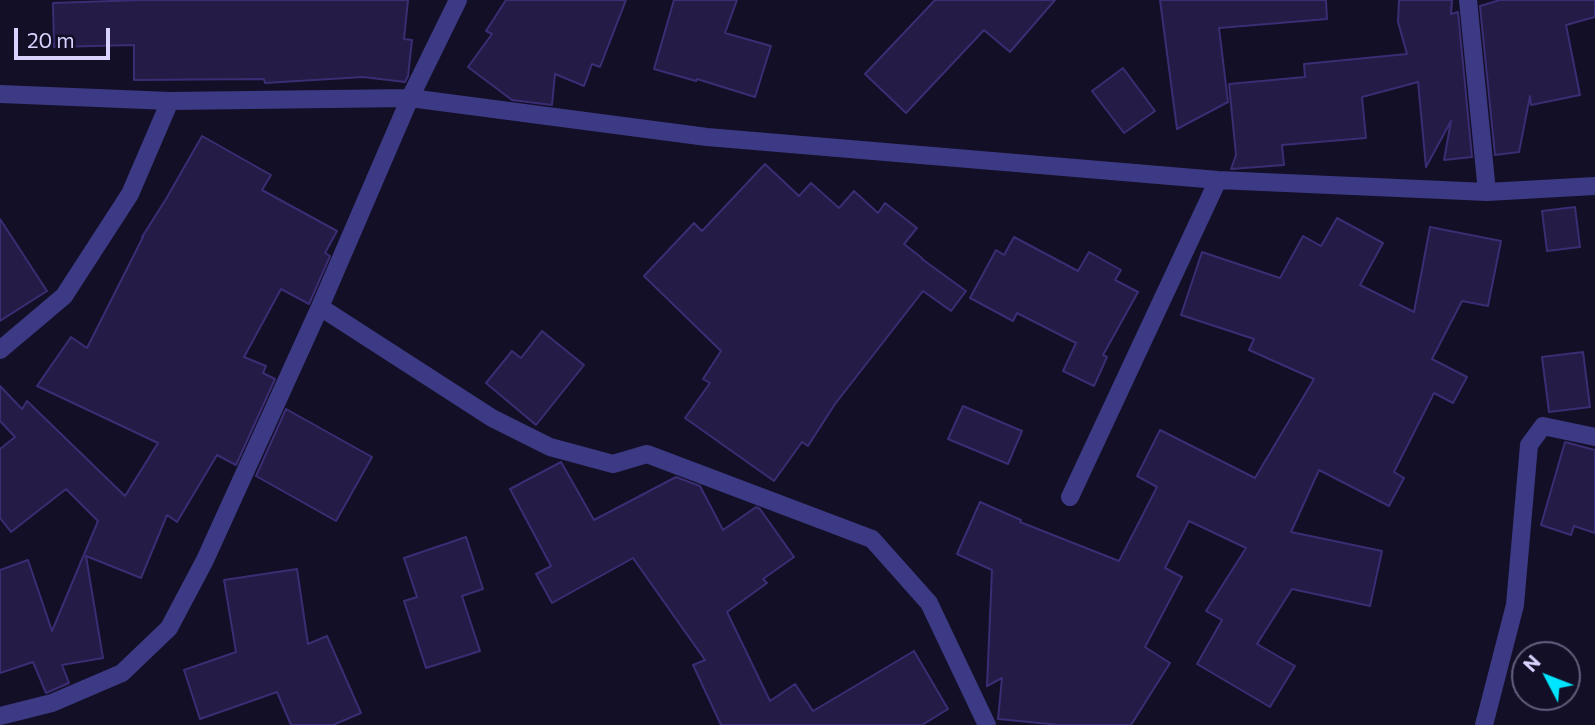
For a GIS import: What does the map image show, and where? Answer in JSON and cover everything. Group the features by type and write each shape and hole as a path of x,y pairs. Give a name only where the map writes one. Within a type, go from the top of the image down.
{"street":[{"path":"3,719 52,703 122,673 169,628 205,561 320,307 410,98 457,0"},
{"path":"1468,0 1487,192"},
{"path":"0,94 170,101 410,98 707,137 1218,180 1487,192 1595,186"},
{"path":"0,350 64,296 130,194 170,101"},
{"path":"1070,497 1218,180"},
{"path":"320,307 492,418 550,447 613,464 647,454 872,538 929,603 987,725"},
{"path":"1483,725 1515,605 1529,445 1543,426 1595,437"}],"building":[{"path":"141,0 408,0 404,39 412,40 408,76 405,82 363,77 265,83 264,79 134,80 134,45 54,47 53,3"},
{"path":"506,0 626,0 600,67 592,64 584,86 555,74 552,105 512,100 468,67 492,34 486,31"},
{"path":"674,0 737,0 725,33 771,46 755,97 654,69"},
{"path":"935,0 1055,0 1010,52 984,30 906,113 865,74"},
{"path":"1160,0 1326,0 1327,19 1219,28 1228,102 1177,129"},
{"path":"1399,0 1452,0 1451,14 1458,12 1472,157 1444,160 1451,121 1426,167 1418,82 1362,97 1366,138 1282,145 1284,165 1231,169 1236,155 1229,84 1305,77 1304,64 1407,54 1398,22"},
{"path":"1500,0 1595,0 1595,17 1566,25 1580,95 1531,105 1530,96 1519,152 1495,155 1480,6"},
{"path":"1123,68 1155,111 1124,133 1092,91"},
{"path":"202,136 271,175 262,190 337,231 325,253 330,256 309,304 281,289 244,357 266,366 263,373 275,379 236,465 217,455 177,522 167,515 141,578 86,556 103,658 62,665 69,683 46,693 33,662 0,673 0,570 28,560 52,631 98,521 66,489 11,532 0,518 0,449 15,437 0,421 0,386 22,409 27,401 125,496 158,443 37,386 71,337 87,348 142,237"},
{"path":"765,164 799,196 811,183 839,208 854,191 878,213 885,203 917,228 904,244 966,291 951,311 923,291 835,404 808,446 802,442 774,481 685,418 710,383 703,379 721,351 644,276 694,223 702,231"},
{"path":"1575,207 1580,247 1547,251 1542,211"},
{"path":"1337,218 1383,243 1360,285 1414,312 1430,227 1501,241 1488,306 1462,301 1432,359 1467,377 1453,403 1434,393 1394,472 1404,478 1389,506 1319,470 1291,532 1382,551 1370,606 1292,589 1257,644 1295,666 1270,707 1197,664 1222,620 1206,611 1246,548 1189,521 1165,568 1182,577 1145,647 1170,663 1131,725 1060,725 998,719 1002,678 987,686 992,570 957,554 980,502 1021,520 1020,522 1119,561 1157,487 1137,476 1160,430 1255,478 1314,379 1249,350 1254,339 1181,315 1202,252 1280,278 1303,236 1321,246"},
{"path":"0,219 47,291 0,321"},
{"path":"1014,237 1078,271 1089,252 1121,270 1115,280 1138,292 1103,355 1107,357 1094,386 1063,371 1076,343 1017,313 1013,321 970,298 996,250 1004,255"},
{"path":"542,331 584,365 536,425 486,383 512,351 521,358"},
{"path":"1583,352 1590,407 1549,412 1542,357"},
{"path":"963,406 1022,431 1008,464 948,439"},
{"path":"286,409 372,457 336,521 256,476"},
{"path":"1565,442 1595,450 1595,533 1574,526 1571,535 1541,525"},
{"path":"561,462 594,520 676,477 700,486 723,530 756,507 760,509 794,557 763,579 767,583 727,612 770,701 795,684 813,711 914,651 948,709 922,725 721,725 693,665 705,660 633,558 552,603 536,574 551,566 510,489"},
{"path":"466,537 483,589 462,596 480,651 426,668 404,601 417,597 404,558"},
{"path":"297,569 308,644 327,636 361,713 333,725 291,725 277,692 200,719 184,670 236,652 224,580"}]}
